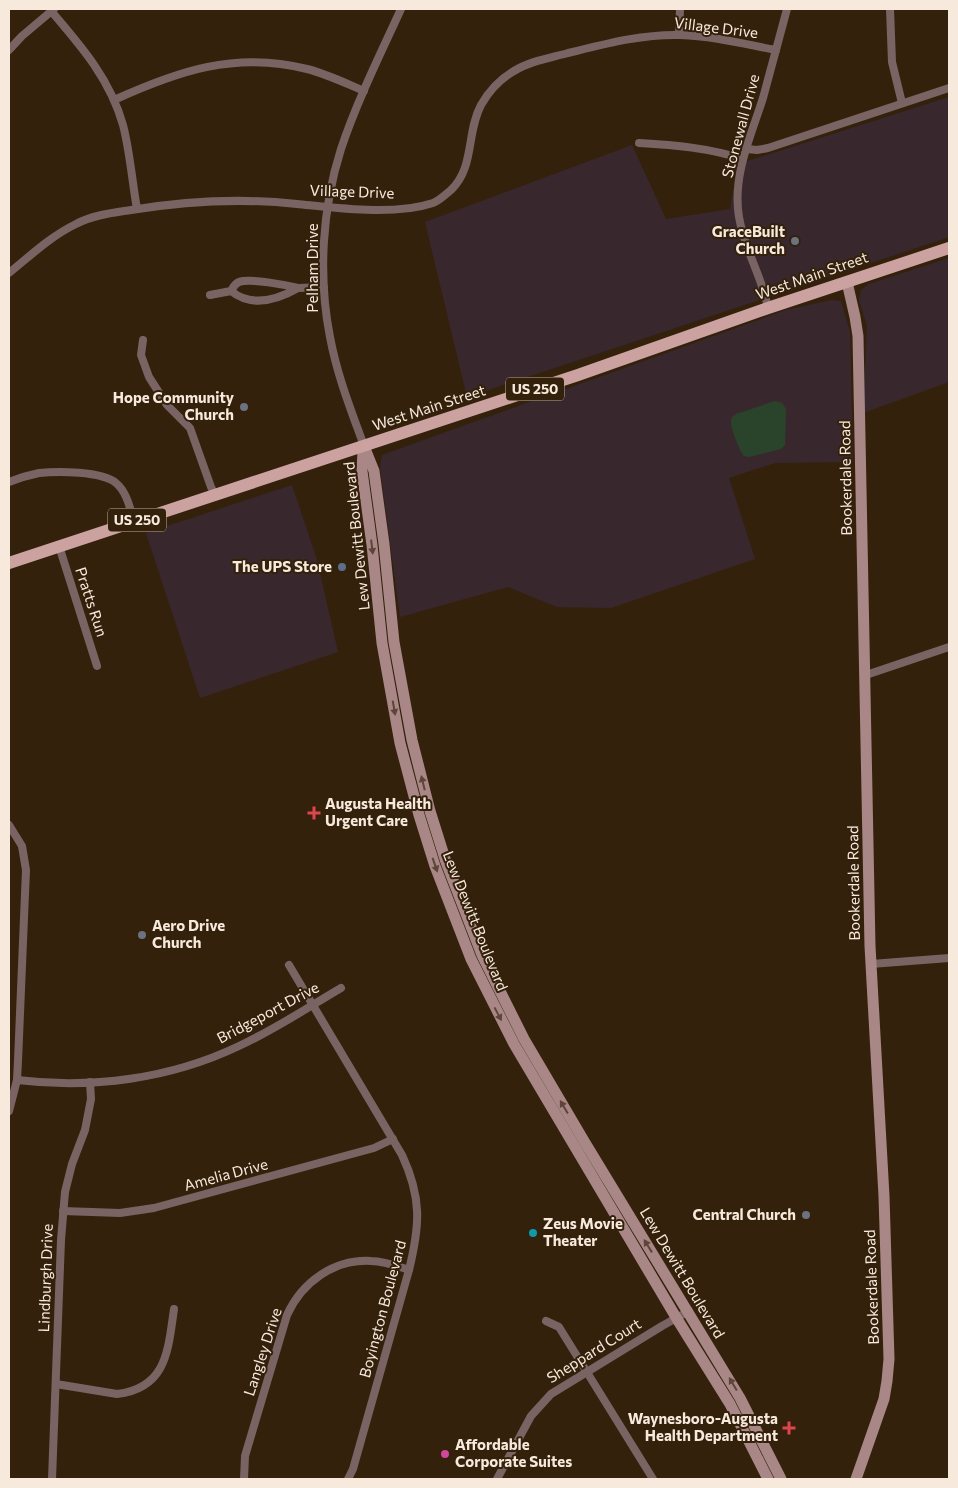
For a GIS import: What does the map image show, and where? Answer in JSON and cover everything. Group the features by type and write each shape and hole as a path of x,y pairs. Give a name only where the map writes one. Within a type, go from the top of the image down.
{"main road":[{"name":"West Main Street","path":"59,546 645,352 768,308 949,248"},
{"name":"Bookerdale Road","path":"847,282 856,317 858,336 871,964 884,1196 889,1365 884,1399 856,1479"},
{"name":"Lew Dewitt Boulevard","path":"364,446 362,471 382,643 400,743 435,866 471,960 677,1319 730,1404 768,1479"},
{"name":"US 250","path":"9,563 59,546"},
{"name":"Lew Dewitt Boulevard","path":"519,1042 584,1141 689,1312 740,1398 781,1479"}],"street":[{"name":"Pelham Drive","path":"364,446 336,363 326,315 324,247 328,208 341,150 364,91 400,9"},
{"path":"679,35 680,9"},
{"name":"Stonewall Drive","path":"768,308 763,286 743,234 739,218 738,190 743,159 776,50 786,9"},
{"path":"890,9 892,62 902,104"},
{"path":"9,50 22,36 53,10 103,77 114,100 125,135 137,209"},
{"name":"Village Drive","path":"9,274 64,230 101,215 137,209 232,200 362,210 395,209 433,203 446,194 459,181 467,164 473,126 481,106 497,84 514,71 534,62 614,42 658,36 679,35 729,41 776,50"},
{"path":"114,100 185,72 214,65 240,63 280,64 301,68 324,74 364,91"},
{"path":"746,149 768,148 949,88"},
{"path":"639,143 695,147 743,159"},
{"path":"231,291 235,284 242,282 276,283 298,288 324,287"},
{"path":"210,295 231,291 240,298 268,301 278,299 298,288"},
{"path":"143,340 141,355 149,377 167,405 190,428 211,487 216,495"},
{"path":"9,482 26,476 53,472 104,476 114,481 120,487 134,522"},
{"name":"Pratts Run","path":"59,546 97,666"},
{"path":"866,675 949,646"},
{"path":"9,825 22,846 26,870 17,1080 9,1111"},
{"path":"871,964 949,958"},
{"name":"Boyington Boulevard","path":"289,965 393,1139 409,1169 416,1200 418,1221 409,1270 353,1469 348,1479"},
{"name":"Bridgeport Drive","path":"90,1082 152,1075 206,1060 239,1046 341,988"},
{"path":"17,1080 70,1084 90,1082"},
{"name":"Lindburgh Drive","path":"52,1479 63,1211 67,1179 87,1121 91,1099 90,1082"},
{"name":"Amelia Drive","path":"63,1211 120,1213 154,1208 374,1148 393,1139"},
{"name":"Langley Drive","path":"244,1479 245,1456 287,1315 297,1298 318,1277 345,1264 372,1261 392,1264 409,1270"},
{"path":"56,1384 117,1394 142,1388 162,1368 170,1341 174,1309"},
{"name":"Sheppard Court","path":"497,1479 526,1424 538,1406 557,1389 662,1326 689,1312"},
{"path":"546,1321 559,1327 653,1479"}],"shaded area":[{"path":"949,97 949,237 467,397 425,222 632,145 666,219 730,209 738,164"},
{"path":"949,258 949,382 863,413 867,326 859,300 861,290 869,284"},
{"path":"831,300 841,301 850,332 853,462 775,463 729,478 755,559 611,608 557,607 508,587 400,617 380,467 382,455 786,310"},
{"path":"292,485 317,560 338,652 200,698 146,533"}],"green space":[{"path":"775,401 782,403 786,409 785,445 781,449 749,457 744,456 734,434 731,424 732,418 736,414"}],"place":[{"name":"GraceBuilt Church","path":"795,241"},
{"name":"Hope Community Church","path":"244,407"},
{"name":"The UPS Store","path":"342,567"},
{"name":"Augusta Health Urgent Care","path":"314,813"},
{"name":"Aero Drive Church","path":"142,935"},
{"name":"Central Church","path":"806,1215"},
{"name":"Zeus Movie Theater","path":"533,1233"},
{"name":"Waynesboro-Augusta Health Department","path":"789,1428"},
{"name":"Affordable Corporate Suites","path":"445,1454"}]}
